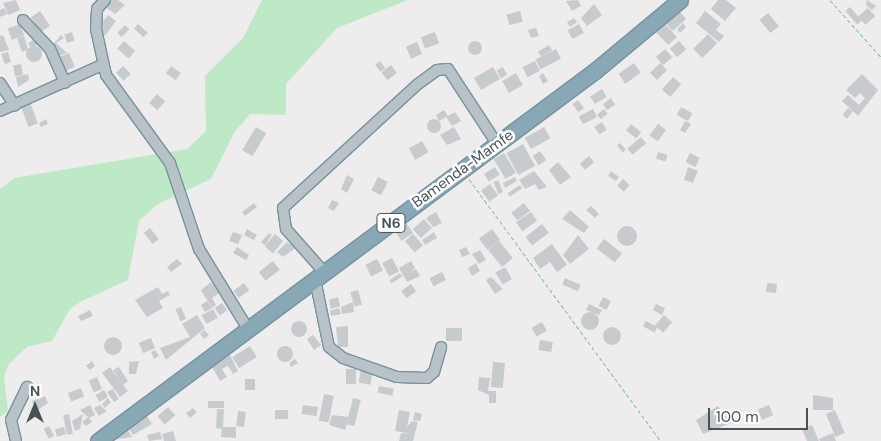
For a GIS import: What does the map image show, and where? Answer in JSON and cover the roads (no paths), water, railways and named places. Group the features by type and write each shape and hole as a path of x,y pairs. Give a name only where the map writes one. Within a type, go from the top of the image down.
{"highway":[{"name":"Bamenda-Mamfe","path":"98,441 497,144 680,0"}],"street":[{"path":"105,0 96,15 102,64 170,163 199,249 248,329"},
{"path":"23,20 50,49 65,83"},
{"path":"0,111 65,83 102,64"},
{"path":"441,347 434,372 427,378 397,377 343,358 330,347 320,276 286,229 283,208 418,84 437,70 448,69 497,144"},
{"path":"0,83 14,106"},
{"path":"16,441 11,420 27,387"}]}
